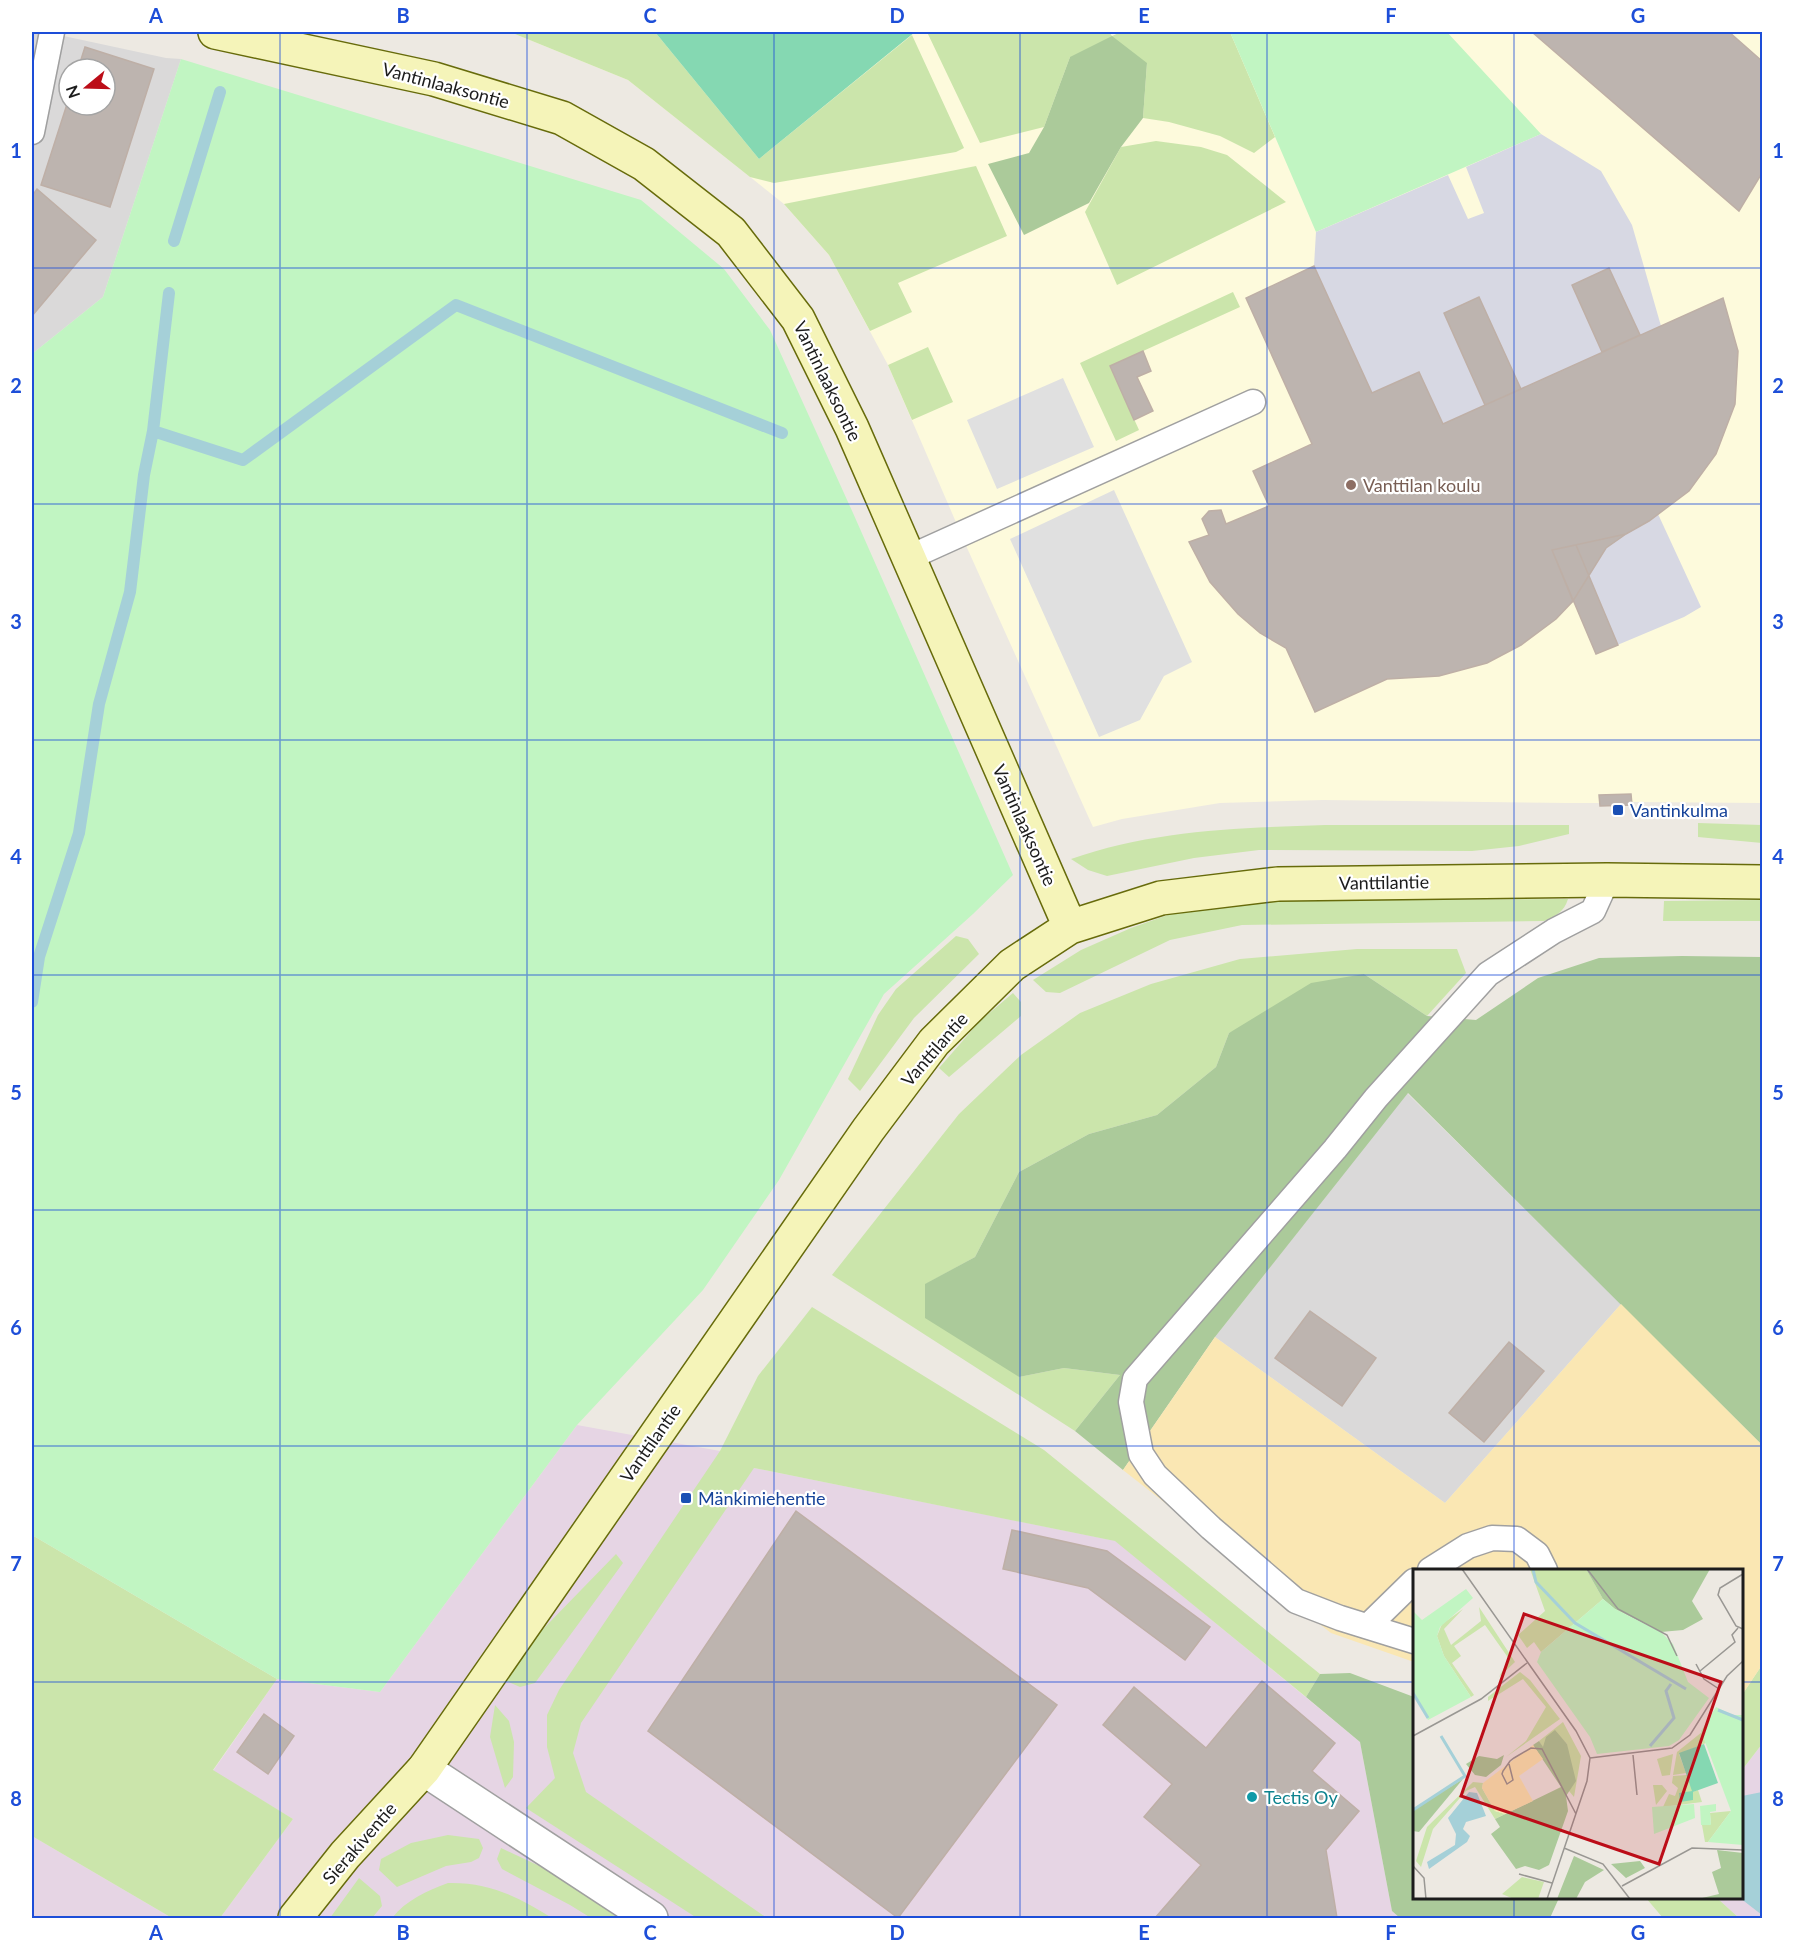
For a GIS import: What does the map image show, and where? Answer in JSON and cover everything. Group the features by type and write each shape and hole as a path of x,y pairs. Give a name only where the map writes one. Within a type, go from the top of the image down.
{"street":[{"name":"Vantinlaaksontie","path":"215,32 434,79 552,114 644,164 731,232 798,319 852,428 1070,927"},
{"name":"Vanttilantie","path":"424,1769 861,1140 934,1042 1012,965 1070,927 1161,898 1278,884 1607,880 1762,882"},
{"name":"Sierakiventie","path":"295,1918 345,1855 424,1769"},
{"path":"424,1769 651,1918"}],"lane":[{"path":"32,132 52,32"},
{"path":"908,558 1254,402"},
{"path":"1413,1641 1340,1618 1296,1601 1211,1528 1155,1475 1141,1454 1131,1402 1135,1379 1335,1149 1376,1098 1488,974 1554,931 1593,911 1607,880"},
{"path":"1433,1569 1468,1546 1492,1538 1517,1539 1536,1554 1544,1569"},
{"path":"1368,1626 1413,1582"}],"shaded area":[{"path":"32,32 45,32 166,58 181,59 103,297 32,354"},
{"name":"Vanttilan koulu","path":"510,32 1762,32 1762,803 1632,802 1631,794 1599,796 1599,803 1323,800 1220,803 1122,819 1093,827 968,550 888,365 829,255 784,204 628,80"},
{"path":"1541,134 1601,171 1632,225 1661,326 1443,424 1419,372 1372,393 1314,266 1316,232 1448,175 1468,219 1484,213 1466,167"},
{"path":"1063,378 1094,447 997,489 967,420"},
{"path":"1114,490 1192,662 1164,676 1140,720 1099,737 1010,539"},
{"path":"1658,514 1701,607 1684,617 1596,654 1552,550"},
{"path":"1407,1093 1621,1304 1445,1503 1215,1337"},
{"path":"577,1425 720,1451 754,1468 1116,1541 1360,1742 1392,1911 1400,1918 220,1918 293,1819 213,1771 277,1679 380,1692"},
{"path":"1762,1744 1762,1918 1739,1918 1718,1899 1743,1899 1743,1769"},
{"path":"32,1836 172,1918 32,1918"}],"green space":[{"path":"510,32 655,32 759,159 912,35 964,148 956,152 774,183 750,177 628,80"},
{"path":"655,32 915,32 759,159"},
{"path":"927,32 1109,32 1112,36 1121,32 1230,32 1275,137 1254,153 1220,136 1169,122 1143,118 1147,63 1070,57 1044,127 980,143"},
{"path":"1230,32 1447,32 1541,134 1316,232"},
{"path":"1112,36 1147,63 1143,118 1121,147 1089,203 1024,235 988,164 1029,153 1044,127 1070,57"},
{"path":"181,59 641,200 724,269 770,330 1013,875 884,994 779,1180 703,1290 577,1425 380,1692 277,1679 32,1535 32,354 103,297"},
{"path":"1156,141 1201,147 1227,155 1286,202 1117,285 1085,212 1121,147"},
{"path":"976,166 1007,236 898,283 912,312 870,331 829,255 784,204"},
{"path":"1233,292 1240,307 1110,366 1139,430 1116,441 1080,363"},
{"path":"928,347 953,402 912,420 888,365"},
{"path":"1698,823 1762,825 1762,843 1698,837"},
{"path":"1325,825 1569,825 1569,834 1519,846 1472,851 1259,850 1194,858 1107,876 1088,870 1071,859 1102,849 1164,836 1228,829"},
{"path":"1568,899 1559,913 1544,921 1242,925 1170,940 1060,993 1046,992 1033,980 1081,950 1131,928 1179,911 1218,905 1287,900"},
{"path":"1762,900 1762,921 1663,921 1664,901"},
{"path":"956,936 968,939 979,954 914,1018 860,1091 848,1079 878,1015 896,989"},
{"path":"1357,949 1457,949 1466,973 1427,1016 1364,974 1229,1033 1216,1067 1157,1115 1089,1134 1019,1172 975,1257 926,1284 1019,1377 1064,1368 1120,1375 1075,1431 832,1275 959,1114 1021,1055 1080,1013 1151,984 1240,959"},
{"path":"1762,957 1762,1445 1408,1093 1215,1337 1123,1470 1075,1431 1120,1375 1064,1368 1019,1377 925,1318 925,1284 975,1257 1019,1172 1089,1134 1157,1115 1216,1067 1229,1033 1311,983 1364,974 1427,1016 1476,1020 1538,978 1599,958"},
{"path":"1013,993 1021,1002 1021,1016 949,1077 939,1068 980,1021"},
{"path":"812,1307 1044,1450 1320,1674 1306,1697 1115,1541 754,1468 581,1723 573,1753 586,1792 767,1918 697,1918 526,1808 555,1778 547,1747 547,1715 559,1690 720,1451 758,1376"},
{"path":"32,1535 277,1679 213,1770 293,1819 220,1918 172,1918 32,1836"},
{"path":"616,1554 623,1563 535,1683 520,1687 504,1680 513,1660"},
{"path":"1762,1665 1762,1744 1743,1769 1743,1694"},
{"path":"1350,1673 1413,1697 1413,1899 1559,1899 1550,1918 1400,1918 1392,1911 1360,1742 1306,1697 1320,1674"},
{"path":"495,1705 509,1721 514,1742 513,1777 505,1788 490,1737"},
{"path":"448,1835 479,1839 483,1848 479,1858 471,1862 446,1866 397,1887 379,1870 381,1859 411,1843"},
{"path":"501,1848 548,1870 620,1918 591,1918 502,1869 497,1859"},
{"path":"359,1878 380,1896 382,1906 372,1918 330,1918"},
{"path":"448,1883 477,1885 503,1892 552,1918 392,1918 410,1901"},
{"path":"1647,1899 1718,1899 1739,1918 1663,1918"}],"sand":[{"path":"1621,1304 1762,1445 1762,1665 1743,1694 1743,1569 1413,1569 1413,1662 1331,1633 1123,1470 1215,1337 1445,1503"}],"water":[{"path":"1762,1792 1762,1915 1741,1899 1743,1796"}],"building":[{"path":"1532,32 1729,32 1762,61 1762,173 1739,211"},
{"path":"85,47 116,57 82,57"},
{"path":"117,57 154,69 110,207 41,185 63,117 117,117"},
{"path":"37,189 96,240 32,316 32,196"},
{"path":"1314,266 1372,393 1419,372 1443,424 1723,298 1738,351 1735,404 1716,454 1689,491 1649,521 1626,534 1552,550 1573,601 1556,619 1521,645 1487,663 1439,676 1387,679 1315,712 1286,648 1260,633 1238,614 1210,582 1189,542 1209,535 1202,519 1209,511 1221,510 1226,524 1269,506 1253,471 1312,444 1246,298"},
{"path":"1609,268 1640,335 1602,352 1572,285"},
{"path":"1479,297 1521,389 1485,405 1444,313"},
{"path":"1143,351 1151,371 1137,377 1153,411 1134,420 1110,366"},
{"path":"1626,534 1606,548 1573,601 1552,550"},
{"path":"1576,545 1618,645 1596,654 1552,550"},
{"path":"1631,794 1632,805 1600,806 1599,795"},
{"path":"1310,1311 1376,1358 1342,1406 1275,1358"},
{"path":"1509,1342 1544,1371 1484,1442 1449,1413"},
{"path":"796,1511 1057,1705 898,1918 648,1731"},
{"path":"1012,1530 1107,1551 1210,1627 1185,1660 1088,1588 1003,1569"},
{"name":"Tectis Oy","path":"1262,1681 1335,1743 1312,1771 1359,1811 1326,1850 1337,1918 1155,1918 1201,1865 1144,1817 1172,1784 1103,1725 1134,1687 1206,1748"},
{"path":"264,1714 294,1736 268,1774 237,1752"}],"waterway":[{"path":"174,241 220,92"},
{"path":"32,1002 39,957 79,833 99,704 130,592 144,475 153,431 169,293"},
{"path":"153,431 243,460 456,305 782,433"}],"place":[{"name":"Vanttilan koulu","path":"1351,485"},
{"name":"Vantinkulma","path":"1618,810"},
{"name":"Mänkimiehentie","path":"686,1498"},
{"name":"Tectis Oy","path":"1252,1797"}]}
